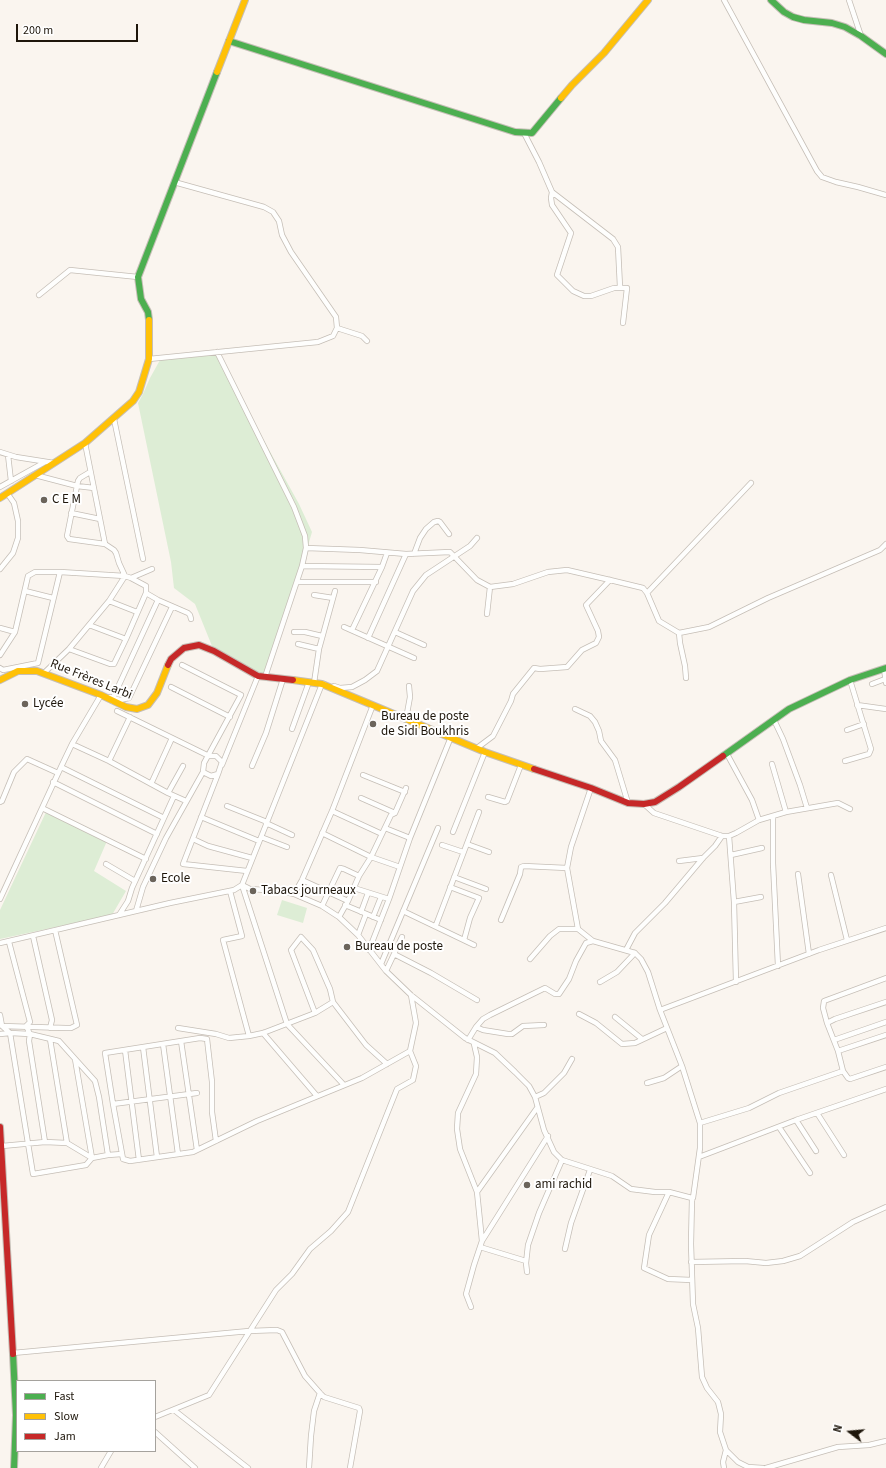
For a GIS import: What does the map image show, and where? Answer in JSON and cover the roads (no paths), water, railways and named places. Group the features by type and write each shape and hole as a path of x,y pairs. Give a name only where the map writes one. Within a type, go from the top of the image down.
{"main road":[{"path":"0,498 85,443 133,402 139,392 148,359 149,319 148,312 141,299 138,277 245,0"},
{"path":"228,41 515,132 532,133 572,85 604,52 648,0"},
{"path":"770,0 784,12 793,17 804,20 832,23 845,27 861,36 886,54"},
{"name":"Rue Frères Larbi","path":"0,680 18,671 36,671 137,710 148,705 157,693 171,659 184,648 199,645 214,651 262,676"},
{"path":"262,676 322,684 485,752 628,802 644,804 655,802 727,754 789,709 850,680 885,669"},
{"path":"0,1127 16,1414 14,1468"}],"street":[{"path":"724,0 817,171 822,177 836,182 864,188 886,195"},
{"path":"849,0 861,36"},
{"path":"524,133 552,192 606,233 618,247 620,287"},
{"path":"148,359 318,342 333,336 337,328 336,317 292,252 282,235 279,221 273,212 264,207 174,182"},
{"path":"552,192 552,205 571,233 557,275 573,291 584,296 591,296 614,288 628,288 623,323"},
{"path":"39,295 70,270 138,277"},
{"path":"337,328 362,336 367,341"},
{"path":"203,772 211,776 218,774 262,676 297,582 306,548 305,531 217,352"},
{"path":"114,419 143,559"},
{"path":"85,443 105,544"},
{"path":"0,452 8,455 54,463"},
{"path":"8,455 11,481"},
{"path":"0,487 45,462"},
{"path":"90,472 80,478 77,486 67,538 105,544 116,553 125,576"},
{"path":"35,475 77,486 94,488"},
{"path":"647,593 750,483"},
{"path":"0,569 13,553 18,538 18,520 14,503 7,493"},
{"path":"71,513 100,519"},
{"path":"414,554 420,538 426,529 434,522 440,522 449,534"},
{"path":"344,1085 287,1024 242,885 322,684 340,688 352,687 377,671 403,612 416,587 426,575 454,555 470,546 477,538"},
{"path":"306,548 406,554 450,552 477,580 490,587 513,584 548,572 567,570 643,588 647,593 659,621 679,634 709,627 768,598 880,550 886,544"},
{"path":"352,630 376,582 387,553"},
{"path":"368,638 406,554"},
{"path":"302,566 382,568"},
{"path":"131,578 152,569"},
{"path":"0,655 15,632 27,579 35,572 125,576 146,586 146,593 114,664 112,665 69,649"},
{"path":"36,671 60,572"},
{"path":"44,673 69,649 109,601 125,576"},
{"path":"477,748 492,736 511,701 513,694 534,668 567,667 582,650 596,643 598,631 586,605 610,580"},
{"path":"297,582 376,582"},
{"path":"487,614 490,587"},
{"path":"25,591 53,598"},
{"path":"292,729 312,683 322,636 335,591"},
{"path":"146,593 172,607 188,613 191,619"},
{"path":"314,595 333,598"},
{"path":"113,700 158,600"},
{"path":"109,601 137,612"},
{"path":"94,693 113,700 129,698 172,607"},
{"path":"89,625 126,639"},
{"path":"344,627 414,658"},
{"path":"0,628 15,632"},
{"path":"294,632 305,632 322,636"},
{"path":"395,632 424,645"},
{"path":"679,634 686,678"},
{"path":"298,644 319,649"},
{"path":"0,668 3,670 38,663"},
{"path":"136,911 143,887 166,838 203,772 204,763 242,695 182,665"},
{"path":"872,684 886,681 885,669"},
{"path":"252,766 266,733 283,679"},
{"path":"845,760 869,754 871,752 850,680"},
{"path":"171,686 230,717"},
{"path":"406,719 410,697 409,686"},
{"path":"0,899 26,846 72,744 101,695"},
{"path":"294,894 302,880 332,811 373,705"},
{"path":"858,705 886,709"},
{"path":"575,709 590,716 594,722 599,731 601,741 615,760 628,802"},
{"path":"117,711 209,756 216,756 222,762 183,864 247,871"},
{"path":"109,760 130,717"},
{"path":"774,720 783,739 807,808"},
{"path":"847,730 864,724"},
{"path":"369,950 389,899 410,838 451,737"},
{"path":"151,784 172,738"},
{"path":"72,744 109,760 151,784 186,801"},
{"path":"453,832 485,752"},
{"path":"727,754 752,800 758,820"},
{"path":"0,802 2,801 14,772 26,759 58,773"},
{"path":"772,764 786,812"},
{"path":"488,798 505,802 507,801 521,765"},
{"path":"168,793 183,766"},
{"path":"61,767 164,818"},
{"path":"339,917 359,876 371,857 391,815 395,813 405,790 363,775"},
{"path":"54,782 157,834"},
{"path":"578,929 567,868 571,847 591,788"},
{"path":"119,915 128,901 135,881 174,796"},
{"path":"361,798 395,813"},
{"path":"644,804 654,813 722,836 736,834 758,820 786,812 838,803 850,809"},
{"path":"227,806 292,835"},
{"path":"42,808 146,859"},
{"path":"332,811 382,834"},
{"path":"436,925 479,812"},
{"path":"772,816 778,966"},
{"path":"202,817 287,848"},
{"path":"385,828 410,838"},
{"path":"381,964 438,828"},
{"path":"322,833 371,857 400,866"},
{"path":"626,950 635,933 665,903 722,836"},
{"path":"729,836 734,902 736,982"},
{"path":"193,839 208,846 252,858"},
{"path":"467,844 489,852"},
{"path":"442,845 463,852"},
{"path":"731,855 762,848"},
{"path":"679,862 703,858"},
{"path":"106,864 135,881"},
{"path":"501,920 520,874 521,867 567,868"},
{"path":"322,906 340,868 359,876"},
{"path":"798,874 809,954"},
{"path":"831,875 847,940"},
{"path":"454,877 486,889"},
{"path":"302,880 329,892 361,912 381,920"},
{"path":"0,943 136,911 230,891 242,885"},
{"path":"242,885 250,888 281,891 294,894 322,906 339,917 358,935 386,971 410,995 468,1040 495,1053 529,1086 554,1152 562,1160 612,1176 631,1189 669,1192 692,1198"},
{"path":"450,887 479,898 470,918 464,940"},
{"path":"354,888 389,899"},
{"path":"230,891 242,936 222,940 248,1036"},
{"path":"361,912 368,892"},
{"path":"373,917 381,896"},
{"path":"734,902 761,897"},
{"path":"403,911 436,925 474,945"},
{"path":"358,935 366,914"},
{"path":"660,1010 847,940 886,928"},
{"path":"530,959 550,936 559,929 578,929 593,941 635,953 641,959 648,972 660,1010 682,1066 700,1122 698,1157 692,1198 691,1262 693,1304 698,1328 702,1377 707,1388 718,1402 721,1414 720,1432 726,1450 738,1462 748,1467 764,1468 838,1447 869,1445 886,1441"},
{"path":"1,1026 71,1028 77,1025 55,930"},
{"path":"33,936 52,1020 50,1028"},
{"path":"315,1013 291,950 301,937 313,950 330,989 333,1002 366,1045 387,1064"},
{"path":"386,971 402,937"},
{"path":"468,1040 483,1019 490,1015 545,988 554,994 559,994 569,978 586,943 593,941"},
{"path":"9,942 30,1022 26,1026"},
{"path":"600,982 617,972 635,953"},
{"path":"394,954 431,973 477,1000"},
{"path":"886,978 824,1001 823,1008 827,1024 848,1078 850,1079 886,1067"},
{"path":"156,1417 209,1395 276,1290 292,1274 310,1249 331,1231 348,1212 397,1089 413,1080 416,1066 410,1051 416,1023 410,995"},
{"path":"178,1028 216,1034 229,1038 248,1036 263,1033 315,1013 333,1002"},
{"path":"827,1024 835,1019 886,1002"},
{"path":"579,1014 596,1023 622,1044 635,1043 667,1028"},
{"path":"0,1015 1,1026"},
{"path":"615,1017 642,1040"},
{"path":"834,1040 886,1022"},
{"path":"476,1027 483,1030 512,1034 523,1026 544,1025"},
{"path":"1,1026 10,1032 33,1174 86,1165 92,1158 122,1154"},
{"path":"26,1026 30,1034 29,1042 45,1142"},
{"path":"0,1034 10,1032 30,1034 59,1041 95,1081 108,1155"},
{"path":"263,1033 317,1096"},
{"path":"838,1051 886,1035"},
{"path":"216,1141 212,1112 212,1082 207,1039 200,1038 105,1053 123,1159 130,1161 193,1152 216,1141 257,1121 362,1078 410,1051"},
{"path":"50,1039 67,1143"},
{"path":"181,1041 197,1150"},
{"path":"163,1044 178,1154"},
{"path":"474,1044 477,1057 476,1074 458,1113 457,1129 460,1149 478,1192 482,1241"},
{"path":"144,1047 158,1157"},
{"path":"125,1050 139,1160"},
{"path":"75,1059 92,1158"},
{"path":"534,1097 544,1093 564,1073 572,1059"},
{"path":"647,1083 664,1078 682,1066"},
{"path":"700,1122 749,1108 779,1093 844,1071"},
{"path":"698,1157 779,1126 886,1089"},
{"path":"113,1104 131,1100 197,1093"},
{"path":"478,1192 537,1108"},
{"path":"817,1113 844,1155"},
{"path":"796,1120 816,1151"},
{"path":"779,1126 810,1173"},
{"path":"470,1307 466,1294 482,1241 548,1136"},
{"path":"2,1146 45,1142 67,1143 92,1158"},
{"path":"526,1272 528,1245 539,1213 562,1160"},
{"path":"565,1249 571,1223 590,1170"},
{"path":"669,1192 649,1235 644,1268 668,1279 692,1280"},
{"path":"691,1262 783,1261 800,1256 853,1222 886,1207"},
{"path":"480,1246 526,1261"},
{"path":"13,1353 249,1331 277,1330 282,1332 305,1376 324,1397 359,1408 360,1411 350,1468"},
{"path":"309,1468 314,1411 320,1393"},
{"path":"174,1410 248,1468"},
{"path":"156,1433 195,1468"},
{"path":"724,1468 723,1462 726,1450"},
{"path":"100,1468 110,1452"}],"place":[{"name":"C E M","path":"44,500"},
{"name":"Lycée","path":"25,704"},
{"name":"Bureau de poste de Sidi Boukhris","path":"373,724"},
{"name":"Ecole","path":"153,879"},
{"name":"Tabacs journeaux","path":"253,891"},
{"name":"Bureau de poste","path":"347,947"},
{"name":"ami rachid","path":"527,1185"}]}
